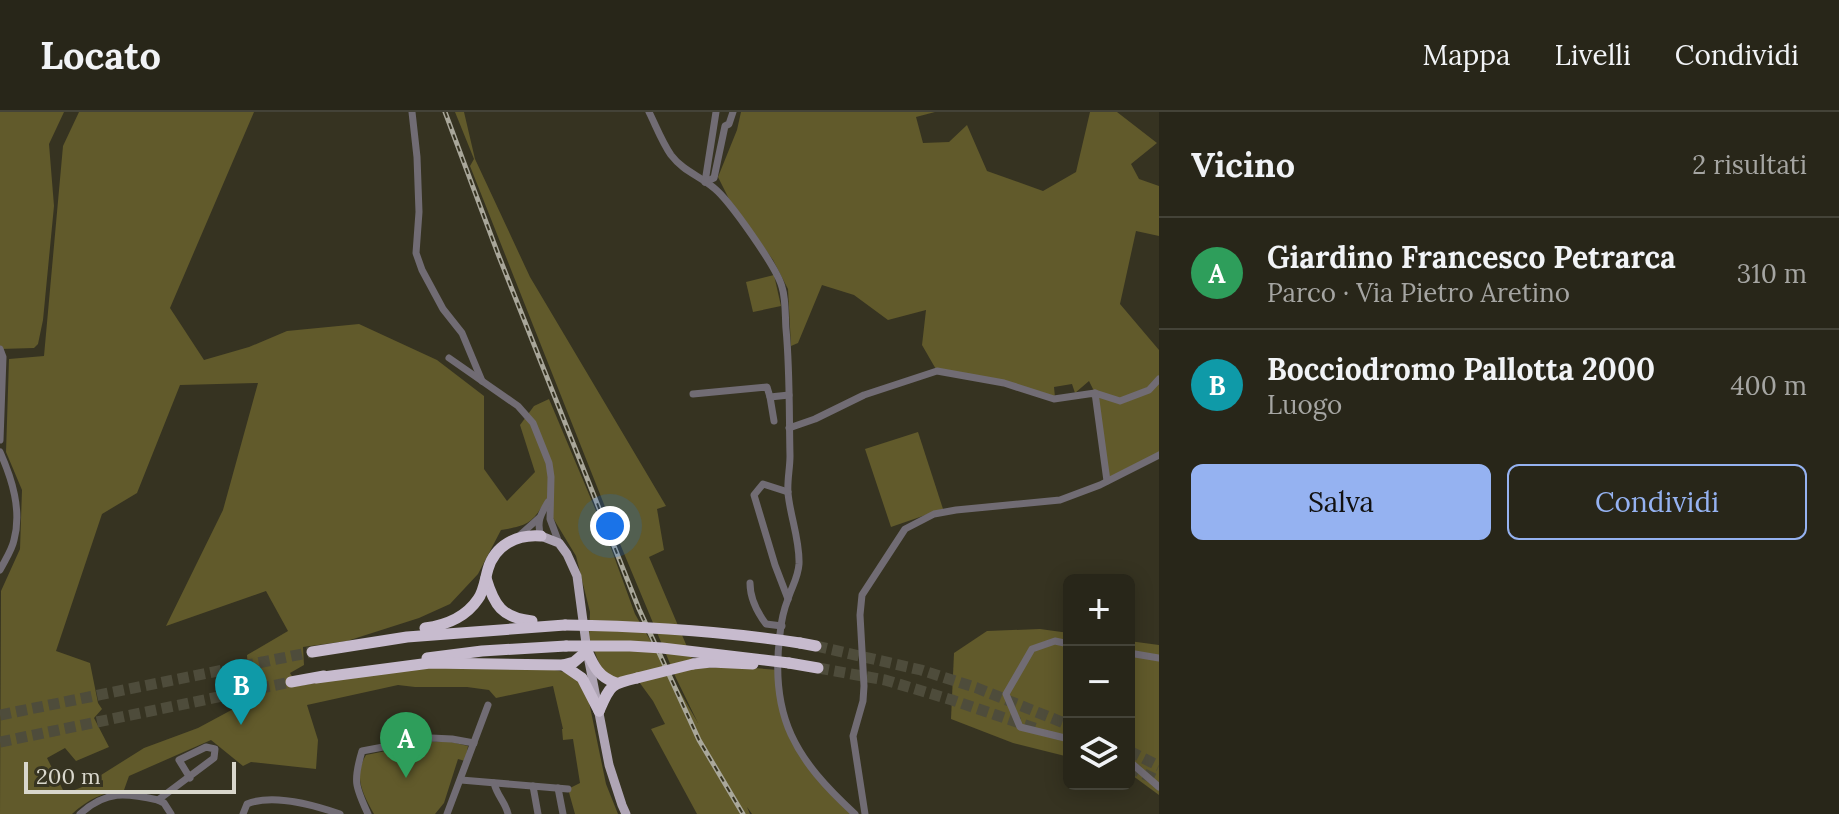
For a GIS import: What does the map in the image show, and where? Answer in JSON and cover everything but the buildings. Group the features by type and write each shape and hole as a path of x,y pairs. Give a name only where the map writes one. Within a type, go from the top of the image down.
{"highway":[{"path":"355,644 381,635 451,622 480,597 493,556 518,537 541,536"},
{"path":"486,578 493,599 506,614 517,620 659,627 816,646"},
{"path":"312,652 355,644 565,622"},
{"path":"291,682 454,653 523,647 662,648 818,668"},
{"path":"316,678 430,663 563,665 574,662 587,651 600,675 616,683"},
{"path":"599,711 616,683 693,664 794,664"},
{"path":"563,665 582,678 599,711"}],"main road":[{"path":"541,536 559,543 577,576 587,651 609,765 626,814"}],"street":[{"path":"412,112 419,212 416,253 443,309 462,333 482,381"},
{"path":"649,112 672,156 685,170 714,187 766,256 779,279 788,355 788,492 799,560 797,580 788,599 782,626 778,670 781,709 804,760 827,788 855,814"},
{"path":"705,182 716,112"},
{"path":"705,182 714,178 725,126 729,124 733,112"},
{"path":"0,349 3,357 0,440"},
{"path":"449,358 518,406 533,423 549,463 550,519 559,543"},
{"path":"789,428 864,395 937,371 1004,383 1054,399 1095,393 1120,401 1149,390 1159,379"},
{"path":"693,394 767,387 774,421"},
{"path":"1095,393 1107,481"},
{"path":"770,397 789,395"},
{"path":"0,452 11,475 17,521 14,542 0,570"},
{"path":"865,814 853,736 864,686 860,615 862,595 905,529 934,514 1060,500 1159,455"},
{"path":"788,492 763,484 754,495 788,599"},
{"path":"518,537 539,518 549,500"},
{"path":"539,518 541,536"},
{"path":"541,536 550,519"},
{"path":"750,583 757,611 766,624 782,626"},
{"path":"1063,643 1055,641 1032,649 1006,694 1020,727 1063,738"},
{"path":"1135,654 1159,658"},
{"path":"447,814 488,705"},
{"path":"368,814 355,780 362,751 431,738 474,743"},
{"path":"158,800 190,778 214,758 215,749 206,747 179,760 190,778"},
{"path":"1135,766 1159,787"},
{"path":"461,780 568,789"},
{"path":"494,783 508,814"},
{"path":"533,786 538,814"},
{"path":"558,788 563,814"},
{"path":"80,814 93,802 116,795 158,800 171,814"},
{"path":"243,814 247,804 261,800 319,806 340,814"}],"shaded area":[{"path":"0,112 64,112 49,144 54,206 43,320 38,344 34,348 0,349"},
{"path":"79,112 254,112 170,308 204,360 249,347 287,331 359,324 437,360 484,396 484,469 507,501 535,472 520,425 534,406 549,399 607,537 635,614 698,723 613,527 470,166 474,159 455,112 464,112 475,159 530,277 666,506 657,509 664,550 649,557 696,668 778,670 781,709 804,760 855,814 752,814 747,807 750,814 697,814 651,729 665,724 653,701 634,675 616,678 602,671 589,637 590,612 576,556 544,503 527,523 501,530 478,574 450,604 419,618 347,641 303,647 304,665 290,673 298,686 418,666 545,668 574,674 588,697 606,784 618,814 575,814 568,789 580,783 573,739 563,740 553,686 496,698 489,690 467,687 398,685 307,705 318,740 316,769 251,762 243,766 211,740 129,776 124,790 96,798 72,814 0,814 1,591 20,549 22,490 6,452 9,359 44,356 63,146","holes":["258,383 223,510 166,626 266,591 288,631 247,655 250,700 198,728 144,748 82,787 65,794 47,758 65,748 76,761 109,747 94,718 102,709 90,663 56,651 102,514 137,493 180,385"]},
{"path":"741,112 935,112 916,117 923,143 949,142 967,125 987,171 1043,191 1076,172 1090,112 1117,112 1157,143 1131,164 1139,179 1159,186 1159,236 1136,231 1120,304 1159,350 1159,455 1107,481 1095,393 1089,381 1075,393 1072,384 1054,387 1055,397 937,371 922,345 926,310 888,320 854,295 822,285 798,343 791,346 788,289 773,260 729,199 718,177"},
{"path":"774,275 781,306 753,312 746,282"},
{"path":"918,432 943,509 891,527 865,449"},
{"path":"1040,629 1063,632 1063,756 1013,743 951,719 954,653 987,631"},
{"path":"1135,642 1159,645 1159,795 1135,777"},
{"path":"431,742 468,746 465,761 458,759 444,803 435,814 374,814 360,778 366,755"}],"tunnel":[{"path":"816,646 921,670 977,688 1063,723"},
{"path":"0,715 312,652"},
{"path":"818,668 885,680 1040,730"},
{"path":"0,742 291,682"},
{"path":"1135,754 1159,766"},
{"path":"1135,770 1159,781"}],"railway":[{"path":"445,112 639,609 699,740 743,814"}],"place":[{"name":"Bocciodromo Pallotta 2000","path":"241,725"},
{"name":"Giardino Francesco Petrarca","path":"406,778"}]}
